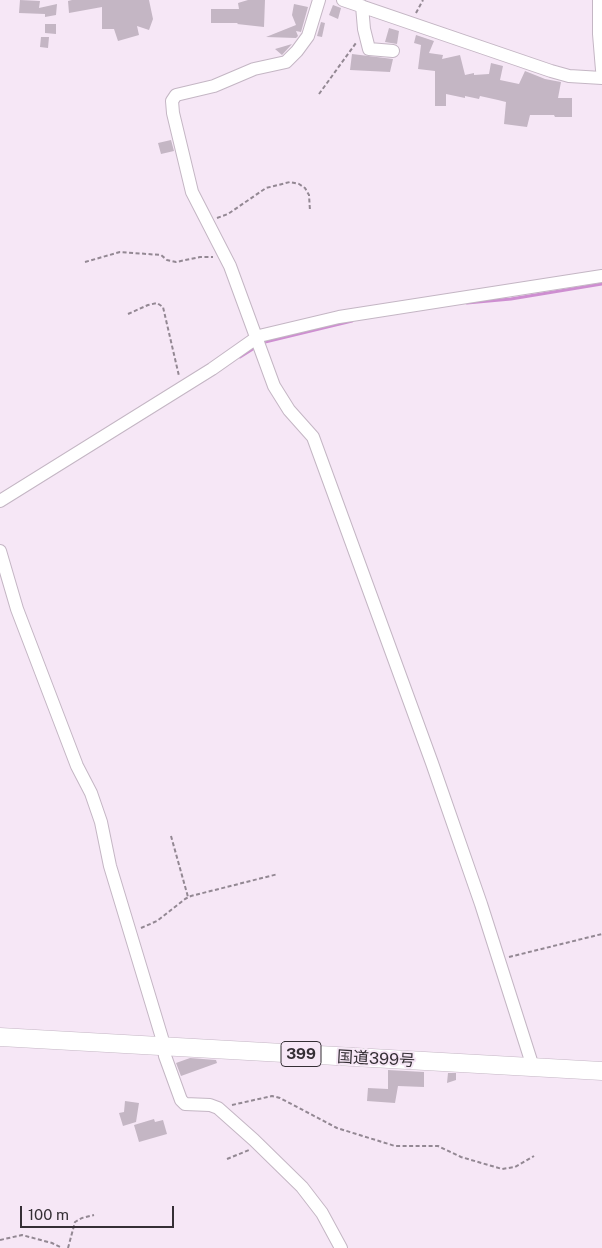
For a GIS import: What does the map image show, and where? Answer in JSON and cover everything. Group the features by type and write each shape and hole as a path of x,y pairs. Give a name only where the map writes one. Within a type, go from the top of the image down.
{"highway":[{"name":"国道399号","path":"0,1037 602,1072"}],"street":[{"path":"319,0 308,36 286,62 254,69 214,86 176,95 172,101 173,113 192,192 230,266 274,386 289,410 313,437 432,763 499,959 533,1068"},
{"path":"343,0 551,71 569,76 602,78"},
{"path":"599,0 602,70"},
{"path":"362,6 365,34 369,48 393,51"},
{"path":"258,343 259,336 340,317 602,276"},
{"path":"0,501 187,384 258,343"},
{"path":"0,551 17,609 77,766 91,793 99,815 108,858 129,934 162,1038 165,1056 181,1100 185,1104 210,1105 218,1108 302,1187 322,1213 341,1248"}],"path":[{"path":"411,23 423,0"},
{"path":"319,94 352,48 365,34"},
{"path":"207,222 228,214 266,188 290,182 305,188 309,195 310,211"},
{"path":"85,262 120,252 161,255 167,260 176,262 200,257 226,258"},
{"path":"128,314 157,303 163,307 179,378 187,384"},
{"path":"171,836 188,898"},
{"path":"129,934 157,921 188,898 278,874"},
{"path":"499,959 602,934"},
{"path":"218,1108 272,1096 280,1098 337,1128 395,1146 438,1146 461,1157 502,1169 515,1167 534,1156"},
{"path":"227,1159 250,1150 255,1154"},
{"path":"68,1248 75,1222 94,1215"},
{"path":"0,1240 22,1235 52,1243 62,1248"}],"building":[{"path":"20,0 40,1 39,8 57,4 56,15 45,17 45,14 19,13"},
{"path":"149,0 153,19 149,30 137,26 139,35 118,41 114,29 102,29 102,7 69,13 68,1"},
{"path":"248,0 265,0 264,27 238,23 211,23 211,9 239,9 238,3"},
{"path":"294,4 308,7 301,32 296,31 298,36 296,38 266,37 296,25 292,15"},
{"path":"333,5 341,8 338,19 329,15"},
{"path":"321,22 325,23 322,37 317,36"},
{"path":"45,24 56,24 56,34 45,33"},
{"path":"389,28 399,31 397,44 385,42"},
{"path":"416,35 434,41 429,53 443,55 442,59 460,55 465,75 474,73 474,75 489,74 491,63 503,66 500,80 519,84 525,71 545,79 561,82 558,98 572,98 572,117 530,115 527,127 504,124 506,102 480,96 479,99 446,94 446,106 435,106 435,71 418,69 421,45 414,43"},
{"path":"41,37 49,37 48,48 40,47"},
{"path":"292,44 282,55 275,49"},
{"path":"352,54 393,59 390,72 350,70"},
{"path":"171,140 174,151 161,154 158,143"},
{"path":"190,1058 216,1060 217,1063 181,1076 176,1063"},
{"path":"388,1070 424,1072 424,1087 398,1086 395,1103 367,1101 368,1088 388,1089"},
{"path":"448,1073 456,1073 456,1080 447,1083"},
{"path":"125,1101 139,1103 136,1122 123,1126 119,1113 124,1112"},
{"path":"154,1119 155,1122 163,1120 167,1134 139,1142 134,1125"}],"waterway":[{"path":"467,303 511,299 602,284"},
{"path":"261,343 352,321"},
{"path":"240,357 256,347"}]}
